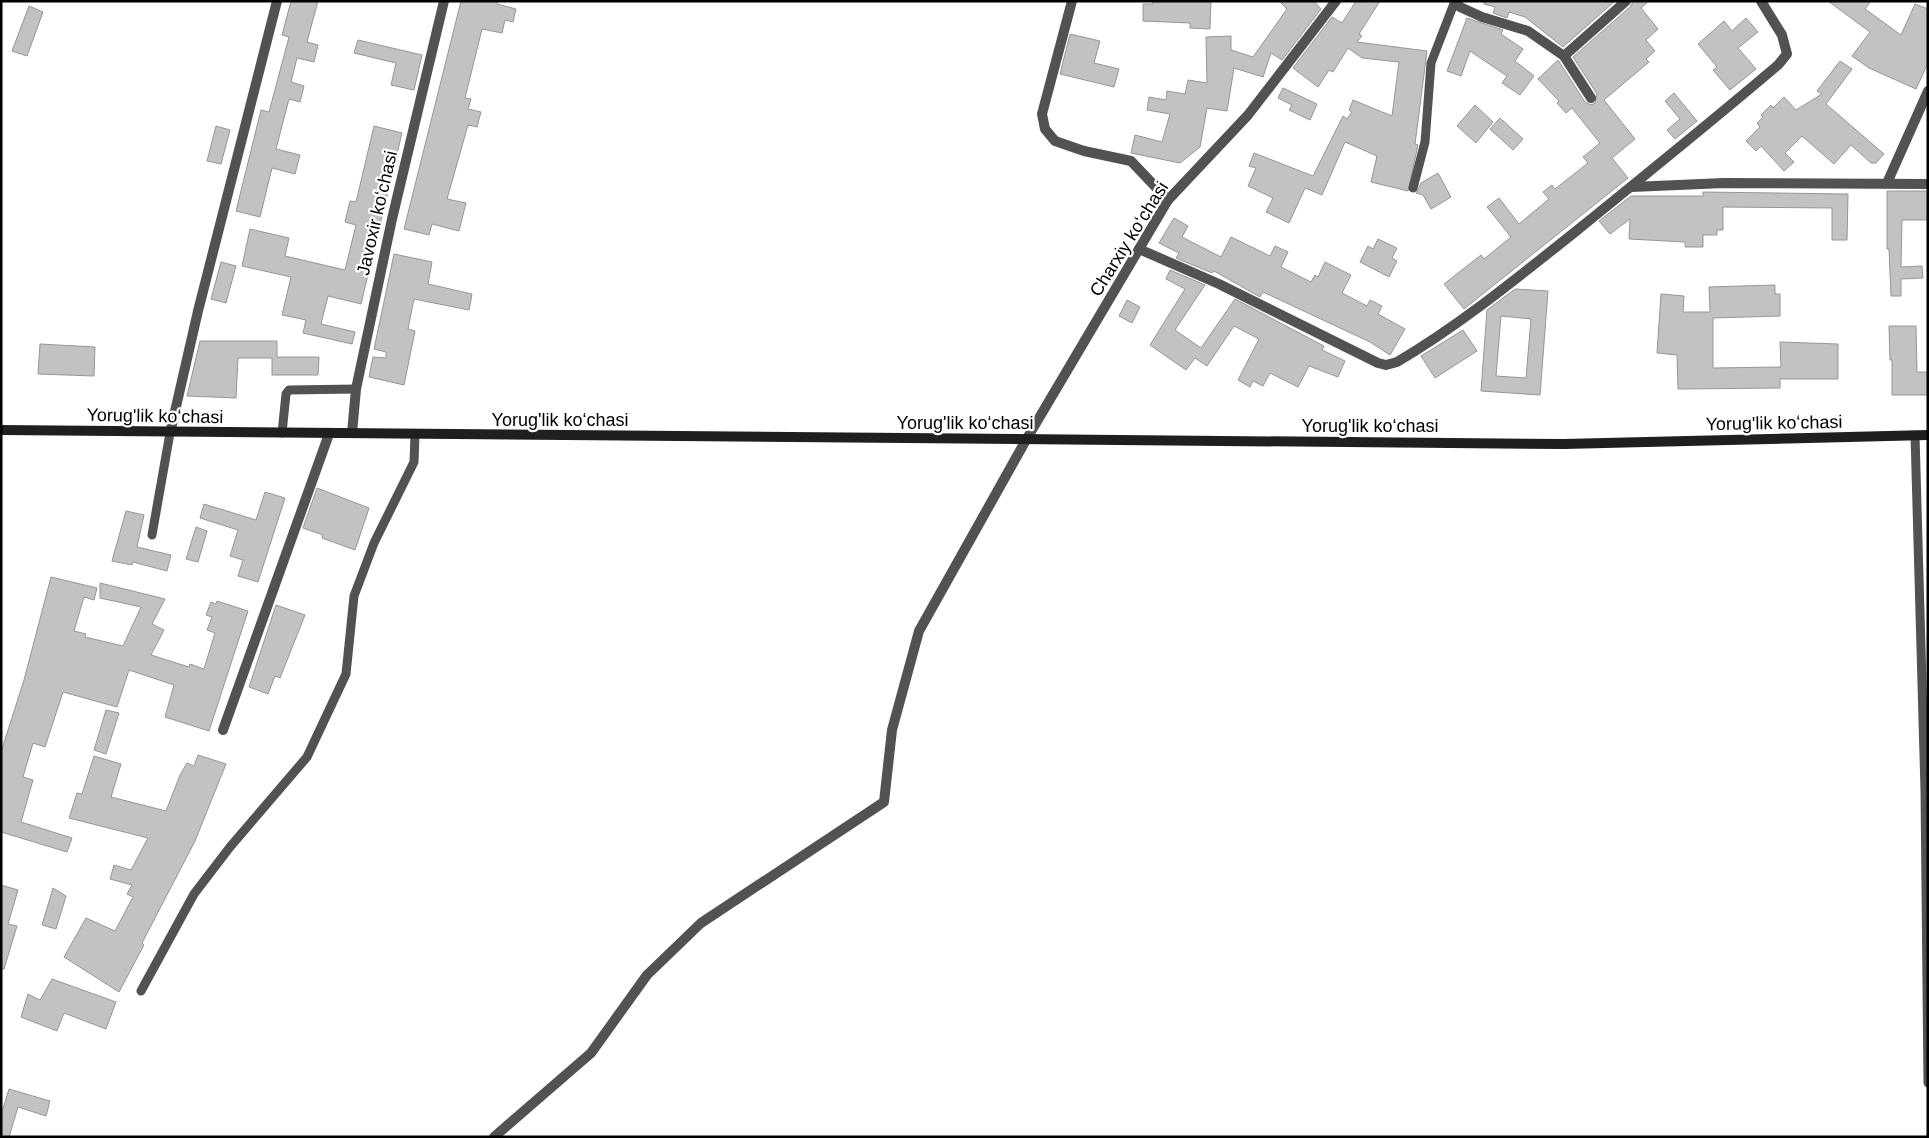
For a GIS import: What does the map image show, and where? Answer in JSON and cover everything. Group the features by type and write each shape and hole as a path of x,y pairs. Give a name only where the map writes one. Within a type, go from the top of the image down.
{"main road":[{"name":"Yorug'lik koʻchasi","path":"2,433 282,433 1564,444 1928,435"}],"street":[{"path":"170,433 198,311 277,1"},
{"name":"Javoxir koʻchasi","path":"352,434 356,389 392,219 444,1"},
{"path":"1072,1 1042,114 1045,129 1056,140 1084,152 1131,161 1168,200"},
{"name":"Charxiy koʻchasi","path":"494,1137 591,1053 647,975 701,923 884,802 892,730 919,631 1026,440 1168,200 1248,115 1336,1"},
{"path":"1455,1 1460,7 1482,17 1528,31 1564,56 1591,98"},
{"path":"1564,56 1626,1"},
{"path":"1139,249 1219,284 1378,363 1386,365 1397,362 1459,323 1632,187 1778,65 1787,54 1782,35 1761,1"},
{"path":"1887,183 1928,91"},
{"path":"1632,187 1724,183 1928,184"},
{"path":"223,730 330,434"}],"lane":[{"path":"1413,188 1424,142 1431,63 1455,1"},
{"path":"282,433 286,394 289,390 356,389"},
{"path":"152,535 170,433"},
{"path":"141,990 194,894 230,847 307,758 346,674 354,596 374,542 414,462 415,435"},
{"path":"1915,436 1925,790 1928,1083"}],"building":[{"path":"291,1 318,1 307,42 318,45 314,62 297,58 291,82 304,86 300,102 289,99 276,149 300,155 295,174 272,168 260,217 236,211 261,110 269,112 289,37 282,35"},
{"path":"461,1 497,1 497,4 516,9 513,22 505,20 502,33 482,29 465,98 471,99 468,109 481,112 477,127 468,125 447,199 466,203 459,231 432,224 429,235 404,229"},
{"path":"1153,1 1211,1 1210,29 1190,28 1190,23 1143,21 1143,4 1153,4"},
{"path":"1279,1 1314,1 1321,9 1282,60 1271,53 1263,77 1234,68 1227,111 1207,108 1200,147 1180,163 1131,153 1135,135 1162,142 1170,114 1147,110 1149,97 1166,100 1167,91 1185,94 1188,80 1207,83 1206,37 1231,36 1231,50 1253,57 1287,9"},
{"path":"1356,1 1380,1 1359,34 1362,36 1357,42 1427,51 1415,144 1418,145 1408,191 1371,182 1377,156 1345,142 1322,195 1305,188 1289,223 1266,212 1273,198 1248,186 1256,168 1249,166 1254,153 1313,176 1343,116 1347,119 1352,112 1349,110 1353,100 1392,116 1399,62 1362,58 1348,48 1333,72 1329,70 1318,87 1293,68 1332,17 1342,23"},
{"path":"1484,1 1615,1 1563,47 1525,17 1509,12 1507,18 1493,13 1495,7 1484,4"},
{"path":"1633,1 1649,1 1641,8 1658,29 1646,40 1655,51 1646,59 1649,62 1604,100 1635,139 1612,158 1628,178 1464,309 1444,284 1481,255 1484,259 1511,237 1487,207 1499,198 1519,224 1549,199 1543,192 1552,185 1555,189 1588,163 1583,157 1600,143 1572,108 1566,113 1557,103 1559,101 1538,79 1558,60 1585,102 1591,105 1595,103 1597,94 1573,57 1631,6"},
{"path":"1828,1 1871,1 1865,9 1901,35 1915,4 1928,9 1928,63 1916,89 1869,68 1852,56 1870,32"},
{"path":"29,6 43,12 27,56 12,51"},
{"path":"1467,18 1503,30 1501,34 1523,49 1515,61 1534,76 1520,95 1502,83 1507,76 1470,51 1461,76 1447,71"},
{"path":"1746,18 1758,32 1738,48 1756,69 1730,90 1713,70 1717,67 1698,44 1724,21 1732,31"},
{"path":"1070,34 1100,41 1094,63 1119,69 1114,87 1060,74"},
{"path":"358,40 422,55 414,90 391,85 396,63 354,53"},
{"path":"1840,61 1852,69 1826,104 1884,154 1876,163 1871,163 1851,145 1834,164 1802,136 1785,153 1794,162 1784,171 1761,146 1756,151 1746,141 1760,127 1757,123 1763,117 1761,115 1771,105 1773,108 1784,97 1796,110 1822,94 1817,91"},
{"path":"1283,88 1317,104 1310,120 1289,110 1292,105 1278,98"},
{"path":"1674,93 1697,121 1675,139 1667,130 1680,119 1665,101"},
{"path":"1475,105 1493,122 1476,143 1457,126"},
{"path":"1500,118 1523,139 1513,150 1490,129"},
{"path":"216,126 230,130 221,164 207,161"},
{"path":"374,126 402,133 361,304 328,296 321,324 355,332 352,344 303,333 306,320 282,315 291,277 242,266 250,229 289,238 285,256 345,270 356,225 345,222 350,201 356,202"},
{"path":"1438,173 1451,197 1431,209 1423,195 1416,193 1421,183"},
{"path":"1887,191 1928,191 1928,220 1902,220 1901,267 1922,266 1923,278 1901,279 1901,296 1891,296 1889,249 1887,249"},
{"path":"1703,192 1848,194 1847,240 1832,240 1832,208 1723,207 1723,230 1717,230 1717,235 1703,235 1703,247 1685,247 1685,242 1629,239 1630,219 1610,234 1599,221 1631,196 1703,196"},
{"path":"1174,218 1188,226 1182,237 1221,257 1231,237 1270,256 1275,246 1288,252 1281,267 1311,282 1315,275 1318,277 1325,262 1351,275 1342,293 1367,306 1370,300 1382,306 1378,314 1405,329 1390,355 1370,342 1263,292 1260,297 1214,271 1212,273 1176,258 1179,253 1159,243"},
{"path":"1378,239 1397,248 1392,258 1397,261 1389,277 1360,262 1368,246 1373,249"},
{"path":"394,254 432,262 428,284 472,294 469,310 414,299 408,329 415,331 404,385 369,377 373,357 386,358 386,352 374,349"},
{"path":"221,262 236,266 226,303 211,299"},
{"path":"1170,270 1205,285 1175,330 1201,348 1235,299 1324,346 1322,350 1345,361 1338,377 1309,366 1298,387 1270,373 1263,386 1253,381 1250,387 1238,380 1259,339 1234,326 1207,366 1195,358 1186,370 1150,345 1185,289 1166,279"},
{"path":"1775,285 1775,294 1780,294 1780,316 1713,318 1713,368 1781,367 1780,342 1838,344 1838,379 1780,379 1780,388 1678,389 1677,355 1657,353 1661,294 1684,296 1683,312 1710,312 1709,287"},
{"path":"1515,289 1548,291 1540,395 1481,391 1487,310","holes":["1501,316 1531,319 1526,378 1496,376"]},
{"path":"1127,300 1140,307 1132,323 1119,316"},
{"path":"1889,326 1916,326 1917,372 1928,372 1928,395 1892,395 1892,360 1890,360"},
{"path":"1463,330 1477,351 1435,378 1421,356"},
{"path":"200,341 277,341 277,357 319,357 318,375 272,375 272,358 238,358 236,398 187,396"},
{"path":"40,344 95,347 94,376 38,374"},
{"path":"317,488 369,508 355,550 322,538 323,535 303,528"},
{"path":"265,492 285,498 258,582 238,576 243,560 230,556 238,530 200,518 204,504 256,520"},
{"path":"126,511 144,515 137,547 171,555 167,571 133,562 132,565 112,561"},
{"path":"196,527 207,531 198,562 186,559"},
{"path":"51,577 97,588 94,600 84,597 74,631 86,634 85,637 123,646 141,607 100,598 100,583 165,599 152,624 164,630 151,655 189,667 190,664 204,669 215,633 207,630 212,617 206,615 211,602 216,604 217,601 248,611 209,731 165,717 174,685 129,670 117,707 63,692 45,747 33,743 23,777 33,780 21,822 72,838 67,852 1,832 1,752 24,680"},
{"path":"276,605 305,615 280,678 275,676 268,694 249,687"},
{"path":"106,710 119,713 106,754 94,750"},
{"path":"198,755 226,764 195,841 119,992 64,957 86,918 115,931 133,897 127,894 132,885 110,879 114,865 131,870 148,838 69,818 77,793 82,794 94,756 121,764 111,797 166,811 180,775 187,763 194,766"},
{"path":"1,885 18,890 8,924 17,926 4,969 1,969"},
{"path":"53,888 66,896 56,929 42,925"},
{"path":"52,979 116,1002 106,1029 64,1013 57,1031 21,1017 28,994 40,1000"},
{"path":"9,1089 50,1101 46,1116 18,1107 9,1137 1,1137 1,1108 3,1109"}]}
